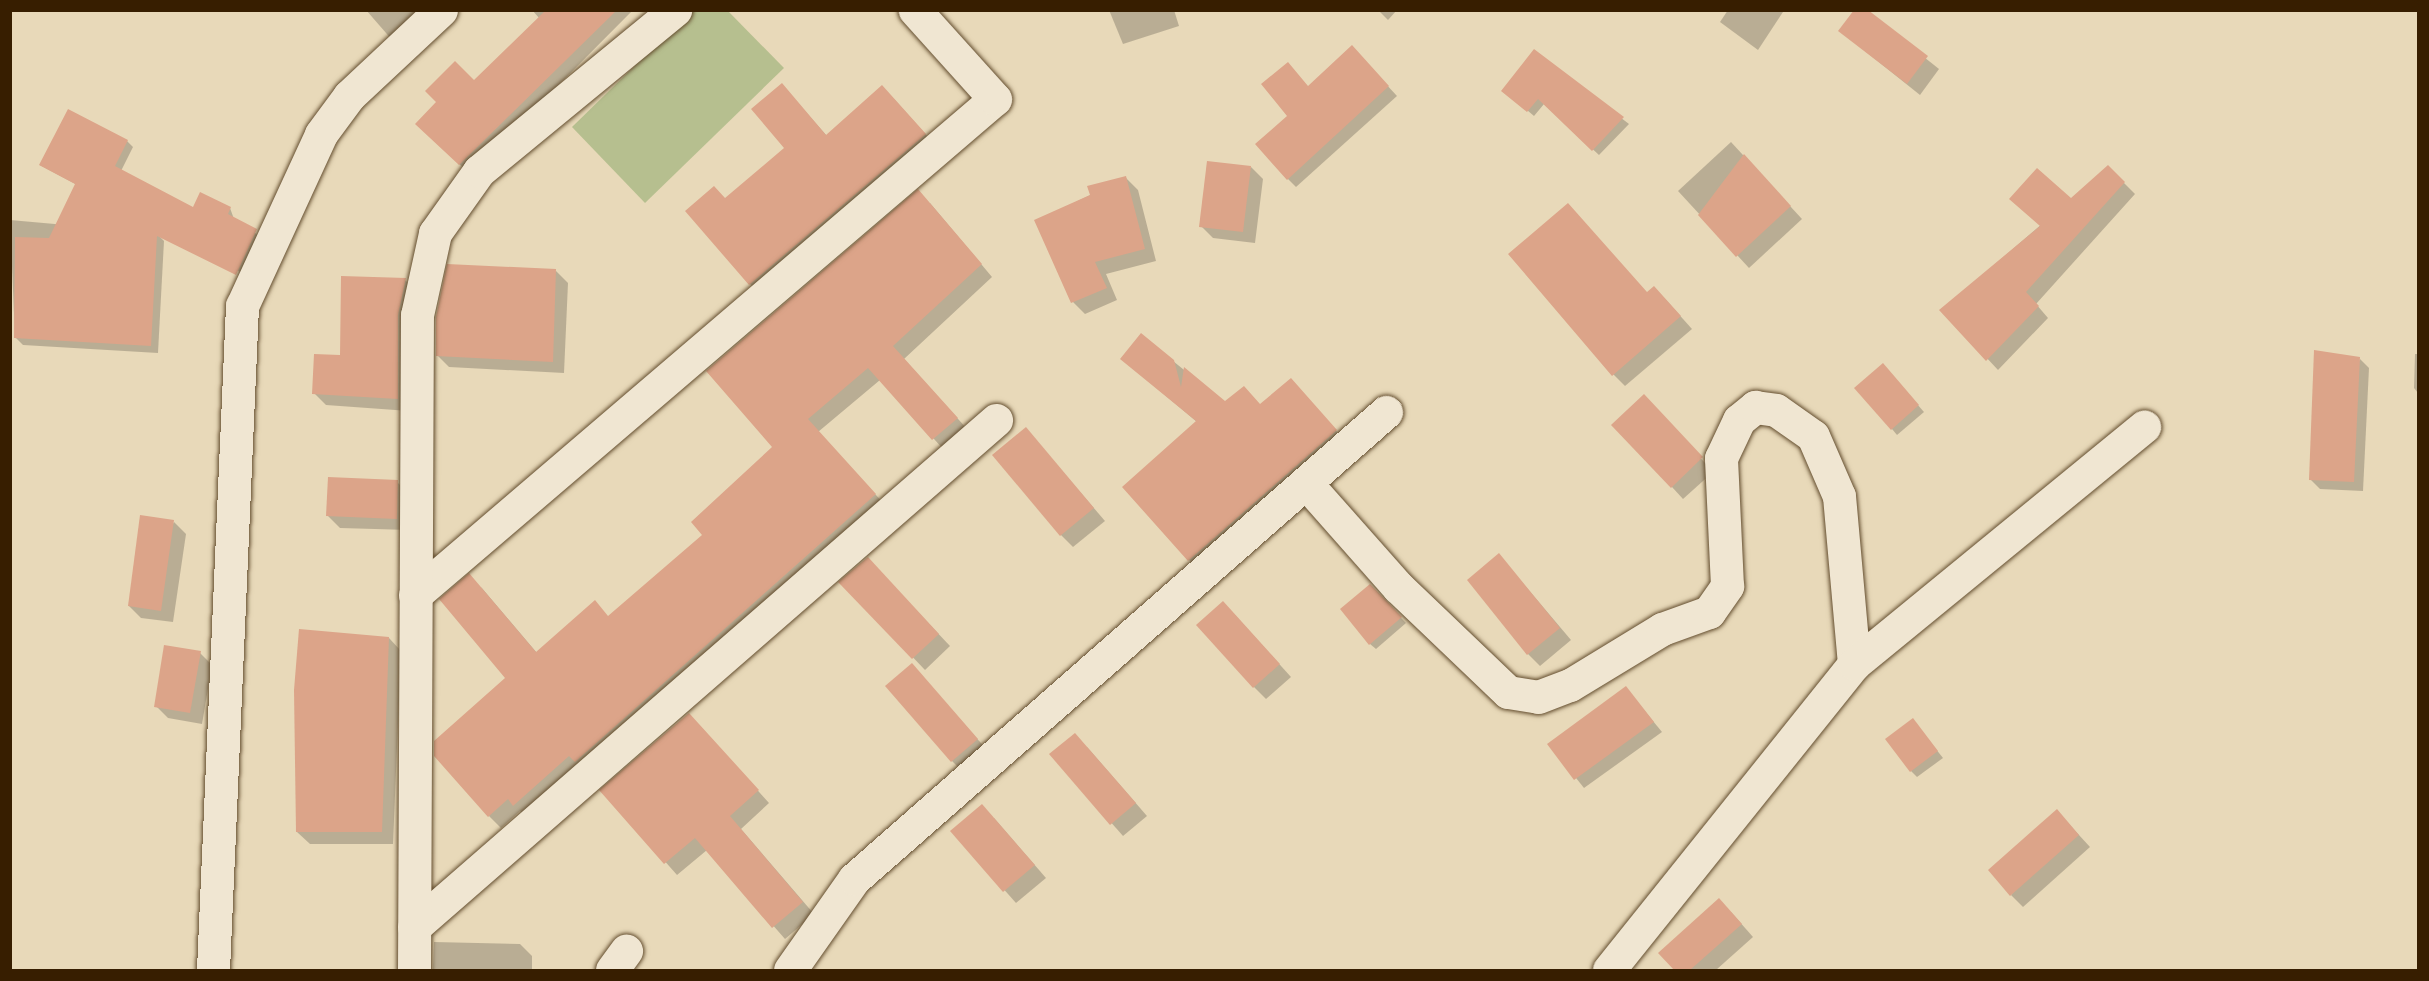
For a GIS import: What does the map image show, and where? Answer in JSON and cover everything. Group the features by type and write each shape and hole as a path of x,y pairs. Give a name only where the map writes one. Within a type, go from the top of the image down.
{"street":[{"path":"213,970 242,306 321,134 349,96 441,10"},
{"path":"414,970 417,315 435,233 478,171 675,10"},
{"path":"416,595 995,99 915,10"},
{"path":"1306,483 1398,587 1508,692 1538,697 1570,685 1662,629 1709,612 1727,586 1721,458 1738,420 1755,407 1776,410 1813,436 1839,496 1854,664"},
{"path":"790,970 854,879 1386,412"},
{"path":"414,927 996,420"},
{"path":"1609,970 1854,664 2144,427"}],"green space":[{"path":"691,11 728,11 784,68 645,203 572,127"}],"building":[{"path":"546,10 617,10 459,165 415,124 436,102 425,91 455,61 474,80"},
{"path":"1854,10 1868,10 1928,56 1907,84 1838,31"},
{"path":"1352,45 1389,86 1287,180 1255,144 1287,116 1261,84 1288,62 1308,86"},
{"path":"1534,49 1624,117 1592,151 1538,99 1527,112 1501,91"},
{"path":"782,83 826,135 882,85 926,134 749,285 685,211 714,186 725,198 784,148 751,109"},
{"path":"68,109 128,140 115,166 193,207 200,192 231,207 228,214 257,229 236,275 157,236 151,346 14,338 15,237 49,238 75,184 39,165"},
{"path":"1744,154 1791,206 1736,257 1698,215"},
{"path":"1207,161 1251,166 1243,232 1199,227"},
{"path":"2108,165 2125,182 2026,292 2039,306 1986,361 1939,310 2040,226 2009,199 2037,168 2071,198"},
{"path":"1126,176 1145,249 1095,262 1107,288 1071,303 1034,220 1090,195 1087,186"},
{"path":"918,189 982,264 893,346 958,418 932,440 868,368 808,419 876,494 575,762 569,756 513,806 508,799 488,817 434,756 434,741 505,678 439,599 469,573 536,652 595,600 608,616 702,535 691,522 772,447 706,371"},
{"path":"1568,203 1647,292 1654,286 1681,316 1612,376 1508,254"},
{"path":"447,264 556,269 553,362 436,356 436,317"},
{"path":"341,276 406,278 398,315 398,399 312,394 314,354 340,355"},
{"path":"1141,333 1174,360 1181,387 1184,367 1225,401 1244,386 1260,404 1291,378 1337,430 1188,561 1122,487 1196,421 1120,359"},
{"path":"2314,350 2360,357 2354,482 2309,480"},
{"path":"1883,363 1919,405 1891,430 1854,388"},
{"path":"1644,394 1703,457 1671,488 1611,425"},
{"path":"1026,427 1094,508 1060,536 992,455"},
{"path":"328,477 398,480 397,519 326,516"},
{"path":"140,515 174,520 161,611 128,606"},
{"path":"1499,553 1560,628 1527,655 1467,580"},
{"path":"868,557 939,634 912,659 838,582"},
{"path":"1370,584 1402,617 1369,645 1340,609"},
{"path":"1223,601 1280,664 1253,688 1196,625"},
{"path":"299,629 389,637 382,832 296,832 294,690"},
{"path":"164,645 201,651 190,713 154,707"},
{"path":"912,663 978,739 951,762 885,686"},
{"path":"1626,686 1654,722 1574,780 1547,744"},
{"path":"689,713 759,790 730,816 803,902 772,928 695,838 664,864 599,790"},
{"path":"1913,718 1938,751 1910,772 1885,739"},
{"path":"1075,733 1136,803 1110,825 1049,754"},
{"path":"982,804 1035,865 1003,892 950,831"},
{"path":"2057,809 2079,835 2010,896 1988,870"},
{"path":"1719,898 1742,924 1690,970 1674,970 1658,953"}]}
